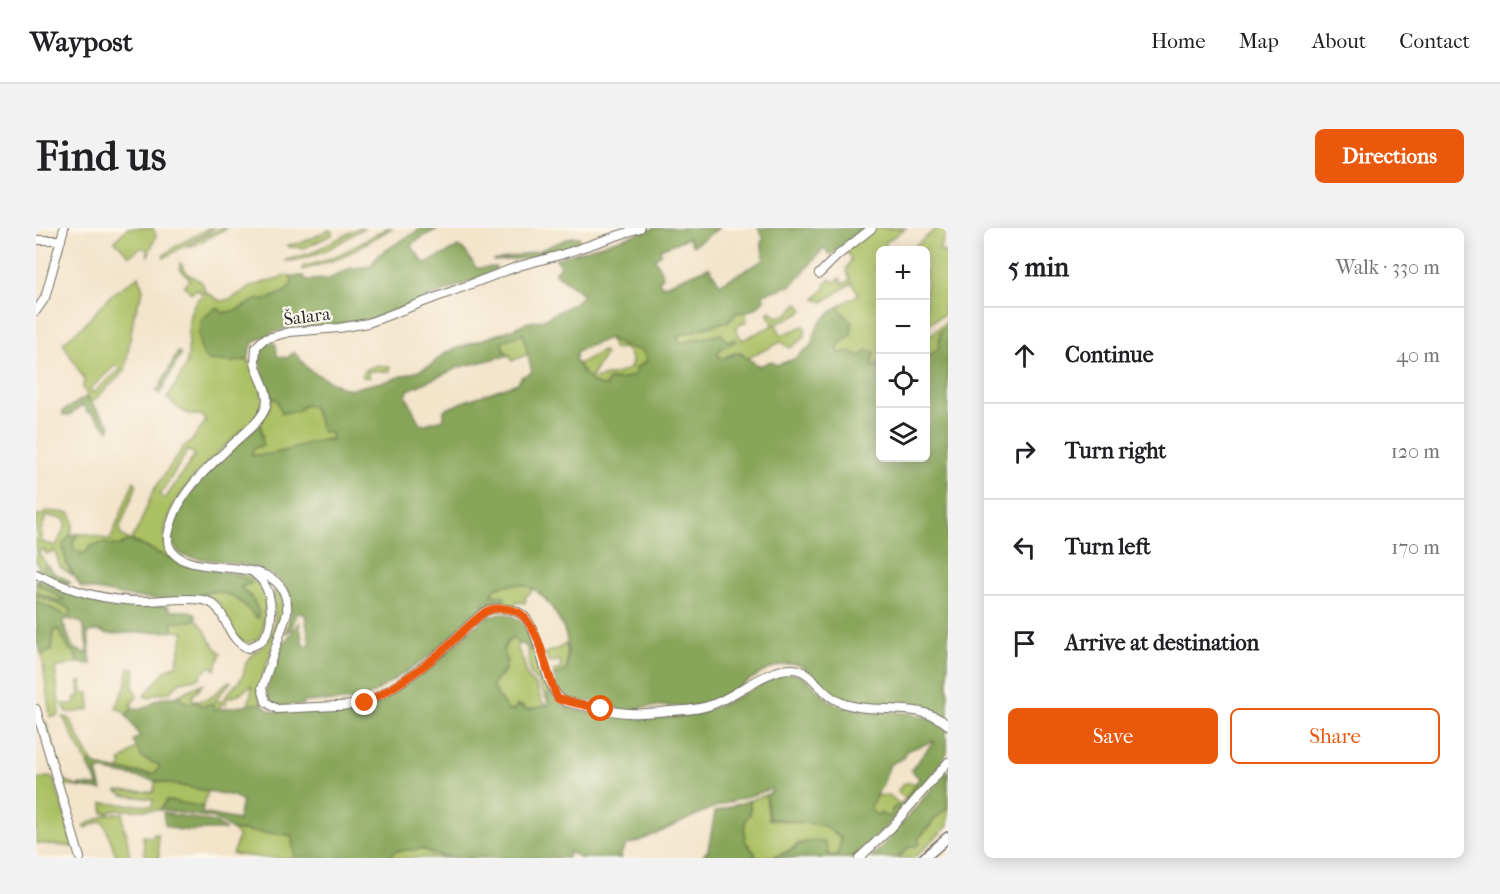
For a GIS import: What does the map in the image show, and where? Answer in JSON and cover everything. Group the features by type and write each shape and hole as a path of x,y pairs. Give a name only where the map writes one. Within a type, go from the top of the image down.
{"main road":[{"path":"924,858 948,837"}],"street":[{"path":"36,311 45,298 64,228"},
{"name":"Šalara","path":"640,228 519,266 368,323 290,332 264,339 256,347 255,362 268,398 265,409 255,423 203,473 184,495 174,513 168,534 169,546 175,554 187,562 252,571 267,576 278,584 287,604 278,645 262,688 266,702 278,709 365,703 421,668 486,611 503,608 514,610 528,621 540,647 558,699 566,702 630,714 693,710 712,705 773,673 789,668 809,674 836,700 852,705 925,713 941,718 948,725"},
{"path":"819,274 838,255 872,228"},
{"path":"36,240 61,240"},
{"path":"36,574 52,582 101,597 139,601 202,600 213,603 221,612 230,634 239,644 248,648 262,640 268,628 271,608 264,583 252,571"},
{"path":"36,709 80,858"},
{"path":"860,858 892,827 948,762"}],"green space":[{"path":"127,228 153,228 156,236 148,256 147,249 141,248 129,256 115,241"},
{"path":"208,228 214,228 164,258 163,256 174,247"},
{"path":"221,228 227,228 186,248 202,237"},
{"path":"358,228 364,228 326,250 306,258 286,261 311,253"},
{"path":"387,228 392,228 343,257 303,270 302,267 336,256"},
{"path":"422,228 439,228 412,243 412,247 425,264 458,247 465,251 476,268 496,267 496,269 482,277 373,319 335,325 289,328 274,332 254,342 248,360 233,362 207,360 201,351 199,330 201,320 215,308 223,313 237,310 256,300 271,298 286,291 292,284 291,276 304,276 306,280 329,279 351,268 366,267 372,264 378,255"},
{"path":"656,228 719,228 693,246 688,238 660,249 661,254 655,259 663,275 659,281 662,286 709,267 720,284 764,260 761,242 764,239 758,228 865,228 830,255 824,248 792,285 763,294 764,300 756,308 738,312 728,321 680,335 678,340 681,343 721,334 728,341 734,339 736,341 720,349 719,357 724,358 739,353 759,366 771,361 777,365 794,359 813,344 821,322 838,307 852,323 851,335 837,347 840,354 845,351 861,356 867,350 875,352 872,365 876,367 876,462 930,462 930,355 939,347 940,332 948,325 948,717 929,711 850,702 833,695 804,667 790,664 770,669 721,698 704,704 644,707 630,711 599,703 573,700 560,692 554,679 554,676 567,670 567,640 561,623 548,602 536,590 514,584 495,588 492,595 505,596 505,600 494,599 484,603 484,608 475,613 423,661 367,697 344,701 304,702 302,705 280,706 270,702 266,691 283,641 286,641 299,622 303,645 310,645 305,614 297,613 291,630 285,633 291,601 286,588 276,578 247,566 183,556 173,542 173,525 182,506 196,486 260,423 263,444 255,447 251,455 272,454 312,442 332,440 331,433 321,431 312,406 304,405 298,411 282,413 277,400 272,398 261,368 260,354 270,342 276,344 277,356 287,358 294,352 309,370 341,387 351,389 390,380 431,365 446,352 525,323 542,320 575,303 582,293 555,274 560,264 556,259","holes":["523,334 532,372 521,377 518,383 444,410 444,419 421,425 406,397 408,390 460,367 510,355 504,351 502,341","609,338 623,346 643,351 647,361 636,368 635,375 608,380 606,386 595,384 587,378 575,360 577,351"]},
{"path":"873,228 906,228 886,242 885,246 876,246 876,367 872,365 875,352 861,356 845,351 840,355 837,347 852,323 838,307 859,294 852,283 823,302 815,299 830,279 834,282 840,278 843,284 850,280 846,269 851,260 849,254 842,251"},
{"path":"937,228 948,228 939,250 948,254 948,300 942,306 945,311 944,315 930,323 930,246 915,246"},
{"path":"329,230 332,231 332,235 304,248 287,245 301,243"},
{"path":"572,237 579,237 581,243 534,258 493,261 538,251"},
{"path":"180,263 188,274 202,282 205,291 201,293 197,289 192,293 184,286 190,279 180,269"},
{"path":"139,276 143,290 134,315 125,371 91,403 83,388 84,379 63,343 83,326 111,295","holes":["116,365 121,369 93,393 90,389"]},
{"path":"291,276 292,284 286,291 223,313 233,362 248,360 261,389 261,408 257,415 197,474 180,495 173,507 165,531 165,545 173,558 167,557 131,540 153,491 184,446 190,443 206,421 202,415 192,415 183,411 167,398 186,365 189,317 197,300 206,292 220,301 231,299 252,286","holes":["188,450 195,455 165,499 160,495"]},
{"path":"798,303 803,310 799,314 776,324 781,335 804,326 806,330 804,338 790,348 781,342 746,359 742,353 733,353 724,358 719,357 718,353 728,341 716,337 681,343 678,340 679,335 728,321 738,312 746,312 747,321 735,328 742,340 774,325 767,313 771,311 778,317 788,314"},
{"path":"948,320 948,325 940,332 939,347 930,355 930,336"},
{"path":"523,334 528,354 512,361 510,355 502,348 501,341"},
{"path":"609,338 623,346 643,350 647,361 636,368 635,375 608,380 606,386 601,386 589,379 578,364 602,351 605,354 591,377 593,379 624,371 631,367 632,361 627,350 614,349"},
{"path":"178,352 181,354 160,394 155,391 159,388"},
{"path":"378,365 390,367 390,371 369,371 370,377 362,377 366,369"},
{"path":"86,397 111,426 109,430 90,412 88,413 83,405 68,416 63,415 63,411"},
{"path":"272,398 312,406 321,431 331,433 332,440 327,439 280,453 251,455 255,447 262,446 263,435 260,423 269,409"},
{"path":"134,481 137,485 120,527 120,534 129,540 119,547 103,543 92,546 84,554 74,550 73,541 78,534 89,534 110,540"},
{"path":"46,511 70,513 73,524 67,542 66,560 68,568 75,577 60,567 55,551 46,554 44,549 38,552 46,564 40,574 36,572 39,566 36,562 36,515 43,515","holes":["46,516 65,519 65,527 56,546 41,542 41,531"]},
{"path":"72,534 78,534 73,541 74,550 84,554 91,546 103,543 119,546 129,540 173,558 180,564 231,573 251,581 251,584 242,586 241,589 254,601 259,618 233,597 220,592 204,592 205,596 160,599 132,597 81,587 69,566 63,549 63,543"},
{"path":"46,564 70,584 58,581 41,572"},
{"path":"231,573 250,576 265,590 267,600 262,633 258,639 245,644 234,633 221,606 204,593 227,594 247,606 251,596 241,589 247,579 236,577"},
{"path":"36,578 66,592 100,600 168,606 171,611 189,611 196,615 196,619 172,622 173,631 108,634 99,631 88,632 91,664 77,663 76,655 69,649 58,629 53,632 52,650 42,655 36,641 38,626 36,624 36,601 67,616 70,615 71,609 36,595 37,592 61,602 64,599 37,584","holes":["68,619 83,623 87,644 87,654 73,648 63,623"]},
{"path":"36,583 64,598 62,602 36,593"},
{"path":"521,584 534,588 525,598 524,603 517,602 515,606 497,604 484,608 484,603 494,599 491,595 495,588"},
{"path":"273,592 279,592 283,615 259,687 262,703 248,706 251,686 226,699 225,697 242,677 248,659 268,641 271,635 274,621"},
{"path":"36,595 71,609 70,615 67,616 36,601"},
{"path":"502,613 515,617 524,625 535,649 528,650 524,644 519,645 514,638 508,641 503,650 506,667 492,687 508,711 515,710 517,705 527,710 549,705 547,694 551,691 562,705 590,713 629,717 685,715 719,705 781,674 792,674 808,680 827,698 844,707 927,717 948,731 944,734 947,752 919,790 852,858 772,858 811,841 824,842 828,854 833,856 838,854 841,838 822,825 769,819 766,795 772,792 771,789 711,808 626,845 621,854 622,858 579,858 569,852 568,858 459,858 435,855 423,849 396,851 387,858 295,858 291,835 232,830 214,818 160,810 167,800 203,807 202,813 238,820 242,801 234,796 100,770 97,771 102,790 78,787 78,785 99,786 88,765 92,762 111,769 151,775 159,769 159,765 142,758 133,741 140,736 126,715 133,708 146,707 161,698 172,697 182,697 183,701 189,703 196,701 202,706 213,703 214,710 262,703 267,709 276,712 369,706 429,668 473,628 492,616","holes":["934,741 911,770 919,778 908,796 892,809 891,815 888,817 880,813 879,816 872,812 870,806 883,784 890,764 904,758 906,751"]},
{"path":"196,619 221,653 215,670 211,666 201,674 200,678 180,682 170,692 156,694 149,698 144,696 164,672 176,665 184,632 173,631 172,622"},
{"path":"59,629 69,649 76,654 77,663 55,668 60,711 58,716 50,717 42,655 52,650 52,632"},
{"path":"514,637 519,645 517,647 527,676 537,688 542,702 547,706 527,710 521,705 515,710 508,711 492,687 495,680 504,673 507,661 503,651 508,641"},
{"path":"567,643 567,670 554,676 553,671 561,668 560,660 549,663 545,653"},
{"path":"535,649 551,691 549,705 539,684 530,674 528,650"},
{"path":"129,668 135,669 133,686 137,697 131,704 133,708 126,715 116,708 126,685"},
{"path":"230,681 216,699 227,703 220,705 219,710 213,711 213,703 202,706 198,702 189,703 183,701 182,697 175,697 204,683 192,697 193,700 207,699"},
{"path":"79,682 82,682 83,693 89,693 90,709 67,712 63,704 74,704 75,697 80,696"},
{"path":"63,717 69,718 92,762 88,765"},
{"path":"46,722 63,779 78,787 63,785 43,723"},
{"path":"137,747 149,761 159,765 159,769 154,774 119,770 122,764 120,762"},
{"path":"948,770 948,808 918,839 920,843 910,846 898,858 869,858 880,849"},
{"path":"53,778 73,847 36,843 36,779"},
{"path":"155,781 208,791 203,807 167,800 160,810 117,810 103,813 103,803 152,806 153,799 123,795 116,791 154,792"},
{"path":"905,783 917,783 906,797 900,795 898,790"},
{"path":"766,795 769,819 822,825 841,838 838,854 828,855 827,847 799,843 779,855 755,858 755,853 745,841 745,822 750,814 750,800"},
{"path":"889,795 900,804 889,817 872,812 870,806 876,796"},
{"path":"750,800 750,814 747,816 744,830 745,841 755,854 755,858 701,858 708,850 715,812"},
{"path":"948,808 948,826 914,858 898,858 938,815"},
{"path":"123,813 130,858 117,858 102,821 85,828 83,826 108,814"},
{"path":"163,813 214,822 226,830 180,830 165,825"},
{"path":"232,830 292,835 295,858 232,854 238,836"},
{"path":"153,834 158,834 159,858 145,858 143,836 153,837"},
{"path":"423,849 435,855 459,858 387,858 396,851"}],"route":[{"path":"365,703 413,674 437,656 486,611 503,608 514,610 524,616 531,627 558,699 601,709"}]}
